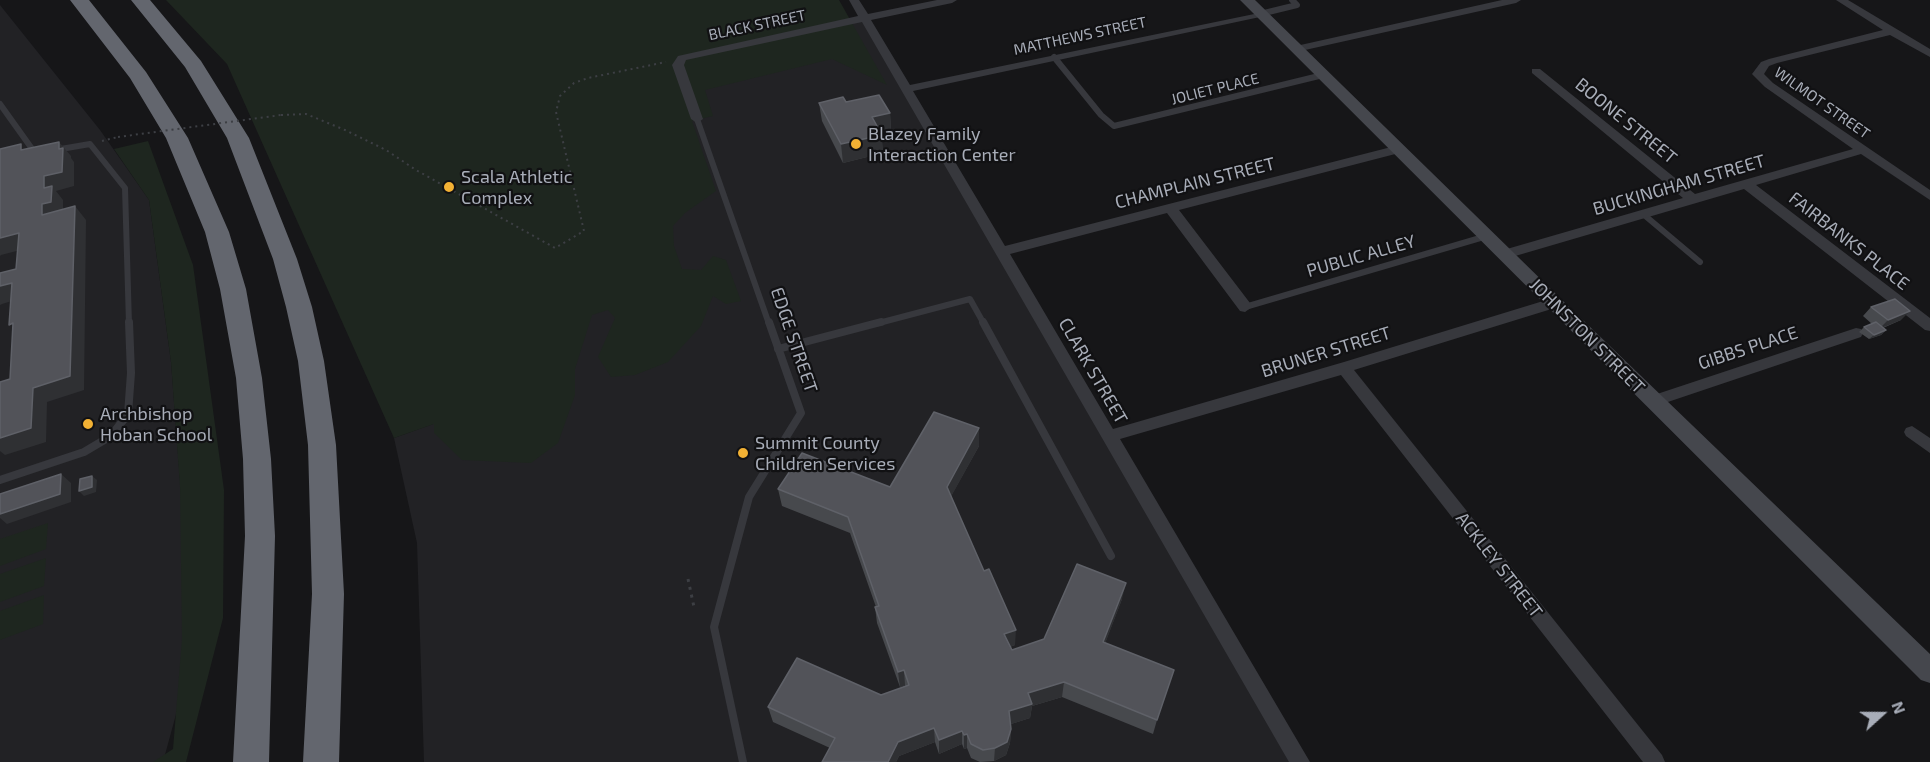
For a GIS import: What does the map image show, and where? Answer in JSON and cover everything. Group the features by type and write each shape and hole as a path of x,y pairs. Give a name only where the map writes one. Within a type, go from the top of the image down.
{"highway":[{"path":"79,0 139,76 177,138 217,232 233,289 249,378 257,459 260,536 251,762"},
{"path":"140,0 194,65 238,138 285,260 299,307 311,361 322,445 328,594 321,762"}],"main road":[{"name":"JOHNSTON STREET","path":"1253,7 1930,671"}],"street":[{"name":"CLARK STREET","path":"854,0 1300,762"},
{"name":"BLACK STREET","path":"680,62 693,54 952,0"},
{"path":"1296,49 1516,0"},
{"path":"1841,0 1930,54"},
{"name":"MATTHEWS STREET","path":"907,88 1054,57 1253,7"},
{"name":"WILMOT STREET","path":"1892,31 1765,63 1758,70 1758,74 1769,85 1930,196"},
{"name":"EDGE STREET","path":"680,62 697,119"},
{"name":"BOONE STREET","path":"1536,71 1693,199"},
{"name":"CHAMPLAIN STREET","path":"1001,252 1399,149"},
{"name":"BUCKINGHAM STREET","path":"1505,254 1862,150"},
{"name":"FAIRBANKS PLACE","path":"1747,185 1930,326"},
{"path":"1170,208 1245,307"},
{"name":"BRUNER STREET","path":"1109,436 1344,368 1553,303"},
{"name":"GIBBS PLACE","path":"1653,400 1856,333"},
{"name":"ACKLEY STREET","path":"1344,368 1655,762"},
{"path":"1912,432 1930,447"}],"lane":[{"path":"1253,7 1298,5 1292,0"},
{"name":"JOLIET PLACE","path":"1054,57 1101,115 1114,126 1323,75"},
{"path":"0,104 35,153"},
{"name":"EDGE STREET","path":"697,119 801,413 749,498 714,627 743,762"},
{"path":"0,480 84,452 111,436 128,414 131,373 125,188 90,144 24,155"},
{"path":"1643,214 1700,262"},
{"name":"PUBLIC ALLEY","path":"1245,307 1487,236"},
{"path":"778,349 970,299 1111,556"}],"path":[{"path":"118,137 281,115 306,114 345,129 386,150 416,170 555,248 584,231 556,112 560,96 574,83 588,78 680,62"},
{"path":"688,579 694,607"}],"shaded area":[{"name":"Scala Athletic Complex","path":"166,0 839,0 887,85 832,59 705,90 713,116 692,121 716,191 685,213 673,226 674,246 682,269 701,270 713,256 726,260 741,301 726,304 713,296 701,326 668,362 635,375 611,377 598,357 615,318 608,310 592,315 575,369 575,395 558,443 531,463 462,460 434,433 434,424 394,438 227,64"},
{"name":"Archbishop Hoban School","path":"0,5 100,130 149,200 171,362 193,652 163,762 0,762"},
{"path":"864,19 1300,762 424,762 417,543 394,438 528,390 603,141 697,119 678,65"},
{"path":"148,141 193,265 224,490 223,618 186,762 153,762 173,749 182,639 180,487 171,362 149,200 114,149"},
{"path":"48,523 46,549 0,566 0,539"},
{"path":"46,558 44,586 0,602 0,574"},
{"path":"44,595 43,624 0,640 0,611"}],"building":[{"path":"879,95 890,113 872,117 882,135 841,144 819,103 843,97 846,102"},
{"path":"59,142 59,149 63,148 62,172 44,176 44,188 52,186 51,202 42,204 42,215 75,206 70,376 33,388 31,428 0,438 0,382 10,379 13,323 9,325 12,283 0,286 0,273 16,269 19,233 0,238 0,149 21,144 21,150"},
{"path":"1895,299 1910,311 1888,320 1871,307"},
{"path":"1876,322 1886,330 1874,335 1864,327"},
{"path":"934,412 979,428 947,487 984,571 989,569 1016,630 1004,634 1012,650 1044,639 1077,564 1126,583 1103,642 1174,670 1157,720 1064,682 1028,693 1032,704 1009,711 1011,729 1007,742 995,748 983,750 971,744 967,734 964,735 962,731 939,740 934,728 898,742 888,762 822,762 835,738 768,707 797,658 881,695 909,685 904,670 898,672 875,607 879,606 848,517 778,489 802,453 890,487"},
{"path":"61,474 60,494 0,514 0,494"},
{"path":"92,476 92,487 79,491 80,479"}],"place":[{"name":"Blazey Family Interaction Center","path":"856,144"},
{"name":"Scala Athletic Complex","path":"449,187"},
{"name":"Archbishop Hoban School","path":"88,424"},
{"name":"Summit County Children Services","path":"743,453"}]}
